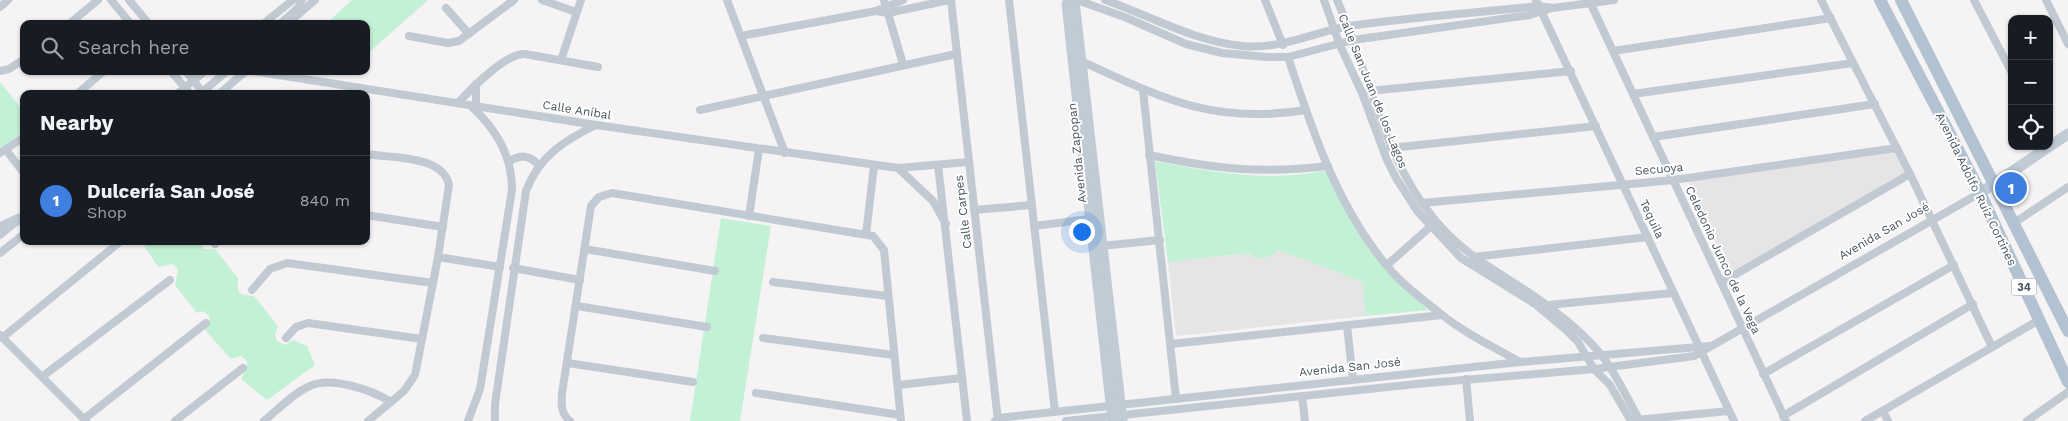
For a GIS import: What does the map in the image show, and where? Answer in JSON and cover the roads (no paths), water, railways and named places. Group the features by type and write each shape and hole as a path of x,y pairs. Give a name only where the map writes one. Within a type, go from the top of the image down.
{"main road":[{"name":"Avenida Adolfo Ruíz Cortines","path":"1880,0 1980,193 2068,382"},
{"name":"Avenida Adolfo Ruíz Cortines","path":"1901,0 2066,324"}],"street":[{"path":"0,6 8,0"},
{"path":"73,20 98,0"},
{"path":"111,0 128,20"},
{"path":"130,0 146,20"},
{"path":"268,20 293,0"},
{"path":"284,20 298,8 302,0"},
{"path":"292,20 315,0"},
{"path":"410,36 452,43 469,34 514,0"},
{"path":"542,0 576,12"},
{"path":"561,60 581,0"},
{"path":"727,0 785,153"},
{"path":"740,36 876,11 903,0"},
{"path":"886,6 950,0"},
{"name":"Calle Carpes","path":"950,0 997,420"},
{"path":"1009,0 1054,412"},
{"path":"1105,0 1204,39 1243,46 1282,45 1349,26 1539,6 1552,8 1614,0"},
{"path":"1265,0 1282,45"},
{"name":"Calle San Juan de los Lagos","path":"1324,0 1339,44 1396,178 1430,227 1461,258 1547,313 1578,342 1594,369 1610,385 1630,421"},
{"name":"Calle San Juan de los Lagos","path":"1337,0 1349,26 1391,148 1404,177 1422,203 1449,235 1473,257 1548,305 1573,326 1610,367 1640,420"},
{"path":"1821,0 1910,174 1992,347"},
{"path":"1974,0 2008,65"},
{"path":"2046,0 2068,44"},
{"path":"1070,1 1203,49 1245,56 1288,57 1353,40 1539,6"},
{"name":"Avenida Zapopan","path":"1070,1 1081,61 1101,246 1116,414"},
{"name":"Avenida Zapopan","path":"1070,1 1089,219 1116,414"},
{"name":"Celedonio Junco de la Vega","path":"1590,2 1784,418"},
{"path":"886,6 903,64"},
{"name":"Tequila","path":"1539,6 1734,421"},
{"path":"446,8 469,34"},
{"path":"1613,51 1831,18"},
{"path":"458,102 476,84 515,55 525,54 598,67"},
{"path":"700,110 903,64 956,54"},
{"path":"1288,57 1328,166 1349,210 1386,265 1442,316 1520,362"},
{"path":"1081,61 1143,90 1188,106 1212,112 1254,114 1306,110"},
{"path":"0,70 9,69 20,62"},
{"path":"1633,94 1853,63"},
{"path":"1370,91 1571,71"},
{"path":"82,90 99,75"},
{"path":"174,75 186,90"},
{"path":"189,75 200,90"},
{"path":"188,90 201,75"},
{"path":"205,90 222,75"},
{"path":"223,90 241,75"},
{"name":"Calle Aníbal","path":"279,75 596,125 874,166 898,168 968,162"},
{"path":"472,419 480,389 512,190 510,161 492,128 473,105 476,84"},
{"path":"1143,90 1176,399"},
{"path":"1653,137 1875,104"},
{"path":"496,421 495,404 513,268 526,191 539,166 550,152 564,142 596,125"},
{"path":"1391,148 1596,126"},
{"name":"Avenida San José","path":"2053,144 2068,134"},
{"path":"20,140 3,151 20,169"},
{"name":"Secuoya","path":"1422,203 1674,180 1897,148"},
{"path":"749,216 759,149"},
{"name":"Avenida San José","path":"997,420 1054,412 1116,414 1176,399 1520,362 1700,349 1710,346 1980,193 2044,150"},
{"path":"368,421 412,381 438,257 448,185 441,170 431,164 370,155"},
{"path":"1149,155 1228,170 1285,170 1328,166"},
{"path":"510,161 526,156 533,159 539,166"},
{"path":"938,165 967,421"},
{"path":"869,235 874,166"},
{"path":"898,168 933,201 946,224"},
{"path":"1722,282 1910,174"},
{"path":"2014,223 2068,187"},
{"path":"567,418 562,402 591,206 599,197 605,194 621,194 869,235 884,250 887,296 901,418 756,393"},
{"path":"974,210 1031,205"},
{"path":"370,216 443,227"},
{"path":"0,228 20,218"},
{"path":"0,235 20,218"},
{"path":"1034,226 1089,219"},
{"path":"1386,265 1430,227"},
{"path":"0,253 20,237"},
{"path":"1473,257 1648,237"},
{"path":"1101,246 1160,240"},
{"path":"116,245 1,336 85,420 206,323"},
{"path":"585,249 716,271"},
{"path":"438,257 500,267"},
{"path":"252,290 270,269 287,263 433,283"},
{"path":"1763,374 1954,265"},
{"path":"513,268 580,280"},
{"path":"42,376 170,280"},
{"path":"772,282 887,296"},
{"path":"1548,305 1673,293"},
{"path":"1784,418 1973,304"},
{"path":"577,306 707,327"},
{"path":"1171,344 1442,316"},
{"path":"1865,421 2039,320"},
{"path":"286,338 296,327 308,323 422,339"},
{"path":"1347,326 1353,380"},
{"path":"763,338 894,355"},
{"name":"Avenida San José","path":"1066,421 1116,414 1416,384 1594,369 1694,356 1700,349"},
{"path":"568,363 693,382"},
{"path":"175,421 243,368"},
{"path":"1414,374 1416,384"},
{"path":"898,385 962,378"},
{"path":"1466,380 1470,421"},
{"path":"264,421 305,388 316,384 333,384 364,389 391,402"},
{"path":"2027,421 2068,392"},
{"path":"1302,396 1305,421"},
{"path":"1630,421 1729,411"},
{"path":"1883,411 1888,421"}],"place":[{"name":"Dulcería San José","path":"2011,188"}]}
